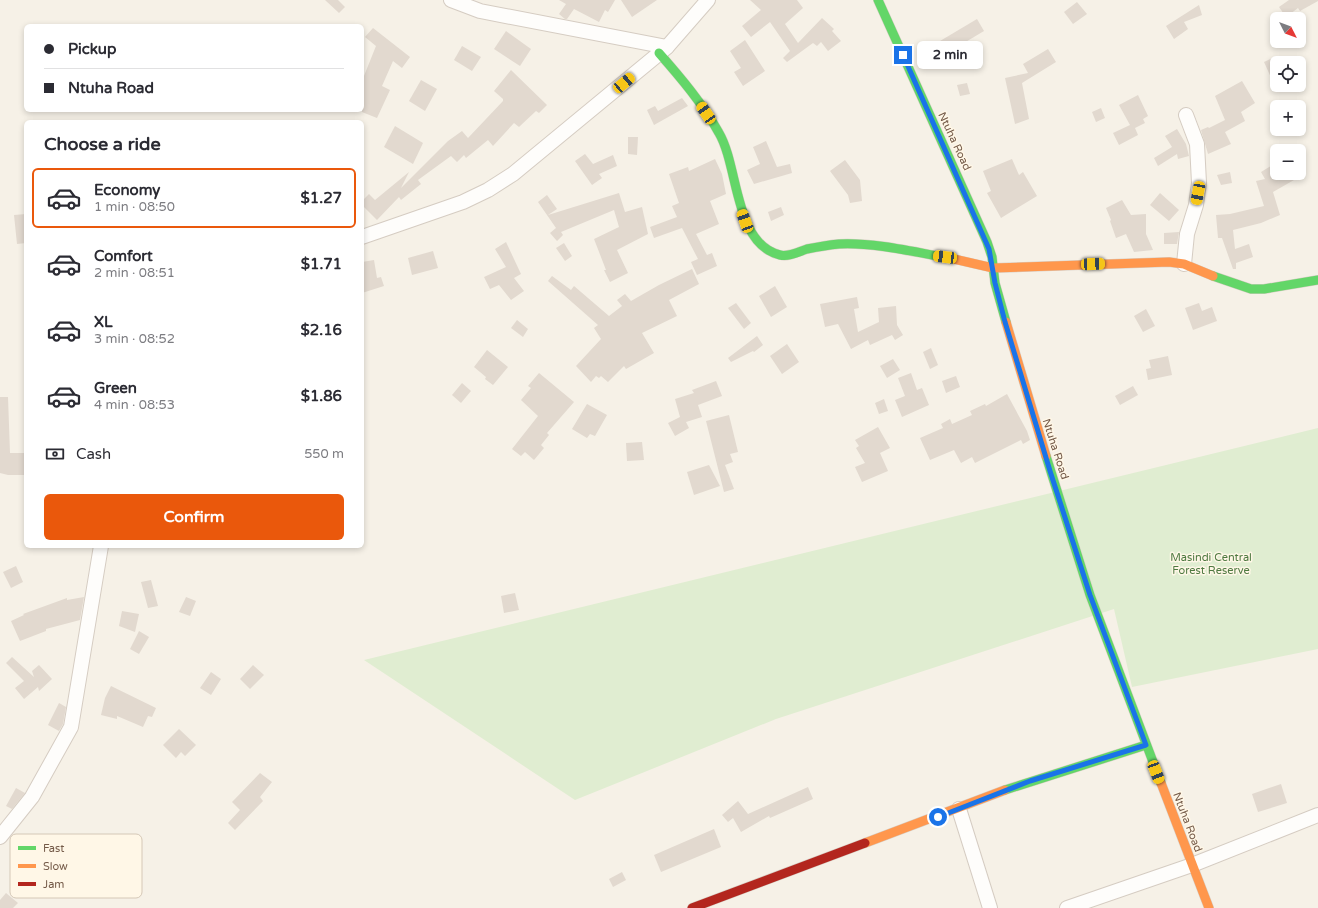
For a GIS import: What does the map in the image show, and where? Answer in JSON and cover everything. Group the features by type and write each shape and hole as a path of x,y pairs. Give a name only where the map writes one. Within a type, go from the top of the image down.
{"street":[{"path":"451,0 480,11 663,50 694,94 720,135 725,146 745,221 756,238 774,253 786,256 823,246 860,244 955,259 994,268 1169,262 1184,264 1234,284 1251,289 1264,289 1304,284 1318,280"},
{"path":"364,236 463,202 488,190 513,174 663,50 708,0"},
{"name":"Ntuha Road","path":"878,0 981,228 989,249 994,268 995,283 1013,349 1090,595 1209,908"},
{"path":"1184,264 1187,234 1196,205 1199,183 1197,144 1186,115"},
{"path":"0,837 32,797 71,727 101,548"},
{"path":"692,908 959,809 1030,781 1146,745"},
{"path":"959,809 990,908"},
{"path":"1067,908 1192,865 1318,815"}],"green space":[{"name":"Masindi Central Forest Reserve","path":"1318,428 1318,649 1132,687 1114,609 776,719 575,800 364,660"}],"building":[{"path":"325,0 338,0 345,7 339,13"},
{"path":"559,0 615,0 608,12 605,10 599,22 574,9 567,19 565,19 559,14 566,4"},
{"path":"621,0 657,0 632,17"},
{"path":"750,0 797,0 803,8 785,24 798,43 822,18 834,29 832,31 841,41 828,51 821,42 817,46 813,43 787,62 783,58 790,51 770,22 751,37 742,26 761,10"},
{"path":"1289,0 1318,0 1300,11 1298,8 1293,12 1282,12 1279,7"},
{"path":"1077,2 1087,14 1073,24 1064,12"},
{"path":"1199,5 1202,15 1184,22 1188,29 1174,39 1166,26"},
{"path":"977,19 984,31 942,56 935,44"},
{"path":"373,28 410,57 402,68 393,61 382,86 390,90 377,118 362,112 364,112 364,76 376,46 365,37"},
{"path":"506,31 531,49 520,66 494,49"},
{"path":"745,40 765,71 743,86 734,72 741,68 730,51"},
{"path":"462,46 481,57 472,71 454,60"},
{"path":"1048,49 1056,62 1022,83 1029,119 1015,124 1005,78 1028,73 1023,64"},
{"path":"1270,59 1270,75 1264,62"},
{"path":"511,70 547,105 539,113 536,111 519,127 514,123 493,146 488,140 466,158 464,155 457,162 451,156 418,180 421,184 401,200 399,197 377,220 364,207 364,199 369,194 375,200 409,172 401,188 448,141 462,131 468,138 503,101 503,99 494,91"},
{"path":"421,80 437,89 425,111 409,101"},
{"path":"1242,81 1255,103 1241,112 1245,121 1225,132 1231,144 1208,154 1201,130 1208,127 1209,128 1225,120 1215,96"},
{"path":"967,83 970,94 960,96 957,85"},
{"path":"1138,95 1148,116 1143,119 1145,123 1135,128 1138,135 1119,145 1113,133 1130,125 1119,105"},
{"path":"682,98 688,106 654,125 647,110 655,106 658,111"},
{"path":"1101,108 1105,118 1096,122 1092,112"},
{"path":"395,126 423,143 413,164 384,147"},
{"path":"1177,129 1186,144 1189,156 1178,159 1177,154 1158,166 1154,158 1172,147 1165,136"},
{"path":"628,137 638,137 637,155 628,154"},
{"path":"766,141 777,167 790,164 792,173 754,184 747,170 760,164 753,147"},
{"path":"585,154 593,164 613,155 617,166 599,174 602,178 592,185 575,161"},
{"path":"715,159 722,174 726,194 710,201 719,224 696,234 707,255 712,253 717,266 697,275 691,262 698,259 682,228 654,238 650,227 677,217 672,206 679,203 669,174 688,167 689,171"},
{"path":"1012,159 1019,175 1023,172 1037,196 1001,218 987,193 991,191 983,171"},
{"path":"845,160 860,180 862,201 850,203 848,195 830,171"},
{"path":"1270,166 1270,180 1294,180 1273,192 1280,215 1261,223 1233,230 1235,249 1249,244 1253,257 1236,263 1236,269 1233,269 1222,238 1218,238 1216,215 1230,214 1264,206 1256,181 1265,179 1261,172"},
{"path":"1230,172 1232,183 1221,185 1217,175"},
{"path":"619,193 625,212 642,207 648,234 617,250 628,273 610,282 604,270 606,270 594,239 619,227 614,210 561,232 563,235 557,241 550,233 556,228 538,202 547,195 557,209 548,215"},
{"path":"1160,193 1179,210 1169,221 1150,205"},
{"path":"1122,200 1131,215 1146,214 1146,234 1153,250 1134,252 1126,234 1116,238 1106,208"},
{"path":"781,207 784,215 771,221 768,212"},
{"path":"24,214 24,243 17,244 14,215"},
{"path":"1179,232 1177,244 1164,244 1164,233"},
{"path":"506,242 521,274 514,278 524,291 511,300 499,285 490,289 484,277 506,267 495,249"},
{"path":"564,243 572,256 565,261 556,248"},
{"path":"433,251 438,268 412,275 408,258"},
{"path":"374,260 377,278 381,277 384,286 364,292 364,262"},
{"path":"692,269 699,284 669,300 677,316 642,333 654,353 626,369 624,366 608,382 601,376 599,378 596,376 591,382 576,366 601,339 594,328 598,325 548,281 552,276 571,290 574,286 609,316 622,306 617,300 625,294 631,301"},
{"path":"775,286 787,307 771,317 759,296"},
{"path":"857,297 859,308 854,309 858,332 879,322 878,308 896,306 897,325 903,335 895,340 892,335 870,345 868,340 851,349 838,324 825,327 820,304"},
{"path":"736,303 751,323 744,329 728,308"},
{"path":"1199,303 1202,311 1212,307 1217,321 1193,330 1185,308"},
{"path":"1146,309 1155,326 1143,332 1134,316"},
{"path":"517,320 528,329 523,337 511,328"},
{"path":"757,336 763,345 754,352 753,351 731,362 728,358"},
{"path":"787,344 799,362 782,374 770,356"},
{"path":"931,348 938,365 930,369 923,352"},
{"path":"487,350 508,367 493,385 474,367"},
{"path":"1168,356 1172,375 1148,380 1146,369 1151,368 1149,360"},
{"path":"893,359 900,370 887,378 880,366"},
{"path":"539,373 574,402 547,433 549,435 541,445 544,448 534,460 525,452 521,456 512,449 538,416 521,400 531,388 528,386"},
{"path":"911,373 917,390 922,388 929,405 902,417 895,400 905,396 898,378"},
{"path":"956,376 960,387 946,393 942,381"},
{"path":"716,381 722,396 698,405 702,417 686,422 689,428 675,436 668,423 680,417 675,399 694,393 692,390"},
{"path":"462,383 471,391 461,403 452,395"},
{"path":"1133,386 1138,395 1120,405 1115,396"},
{"path":"1007,394 1027,431 1030,440 1023,444 1021,440 975,463 972,457 961,463 954,450 930,460 920,438 943,428 941,424 950,419 952,424 972,415 970,411 985,404 986,406"},
{"path":"0,397 8,397 10,453 24,453 24,475 8,475 0,473"},
{"path":"884,399 888,411 879,414 875,403"},
{"path":"587,404 607,415 595,436 590,434 587,438 572,429"},
{"path":"729,415 738,452 730,454 733,462 725,465 734,489 724,492 706,421"},
{"path":"878,427 890,448 880,453 888,471 862,482 855,467 865,463 856,448 859,446 855,440"},
{"path":"642,442 644,460 627,461 626,443"},
{"path":"709,465 720,486 694,495 687,472"},
{"path":"16,566 23,582 11,588 3,572"},
{"path":"151,580 158,606 148,608 141,582"},
{"path":"515,593 519,610 504,613 501,596"},
{"path":"84,597 80,620 46,629 46,631 20,641 11,621 24,615 23,614 67,598 67,600"},
{"path":"186,597 196,601 190,616 179,612"},
{"path":"122,611 139,614 135,632 119,626"},
{"path":"139,631 149,637 139,654 130,649"},
{"path":"12,657 34,677 32,671 39,665 52,679 39,691 38,687 24,699 15,688 24,681 6,663"},
{"path":"253,665 264,675 250,689 240,679"},
{"path":"211,672 221,679 211,695 200,688"},
{"path":"111,686 156,708 152,717 148,716 143,727 117,716 117,719 101,715 105,698"},
{"path":"59,703 66,707 63,724 59,731 48,725"},
{"path":"179,729 196,745 185,756 181,752 176,758 163,745"},
{"path":"260,773 272,782 260,797 263,801 235,830 228,823 240,810 232,802"},
{"path":"1281,784 1287,803 1258,812 1252,794"},
{"path":"808,787 813,799 770,818 769,816 741,832 733,818 728,822 722,815 738,801 748,814"},
{"path":"16,788 25,793 12,809 6,806"},
{"path":"714,829 721,847 661,872 654,855"},
{"path":"622,872 626,880 613,887 609,879"},
{"path":"6,893 10,898 18,903 13,908 0,908 0,900"}],"traffic: fast":[{"path":"878,0 987,242 992,257 995,283 1006,322"},
{"path":"659,53 699,102 719,133 725,148 746,221 754,236 765,248 780,255 787,255 807,249 839,244 853,244 896,248 954,259"},
{"path":"1213,276 1251,289 1264,289 1318,280"},
{"path":"1046,456 1090,595 1161,783"},
{"path":"1005,790 1146,745"}],"traffic: slow":[{"path":"954,259 993,268 1169,262 1184,264 1213,276"},
{"path":"1006,322 1046,456"},
{"path":"1161,783 1209,908"},
{"path":"865,843 1005,790"}],"traffic: jam":[{"path":"692,908 865,843"}],"route":[{"path":"903,55 981,228 992,257 995,283 1016,363 1050,471 1090,595 1146,745 1030,781 938,817"}]}
